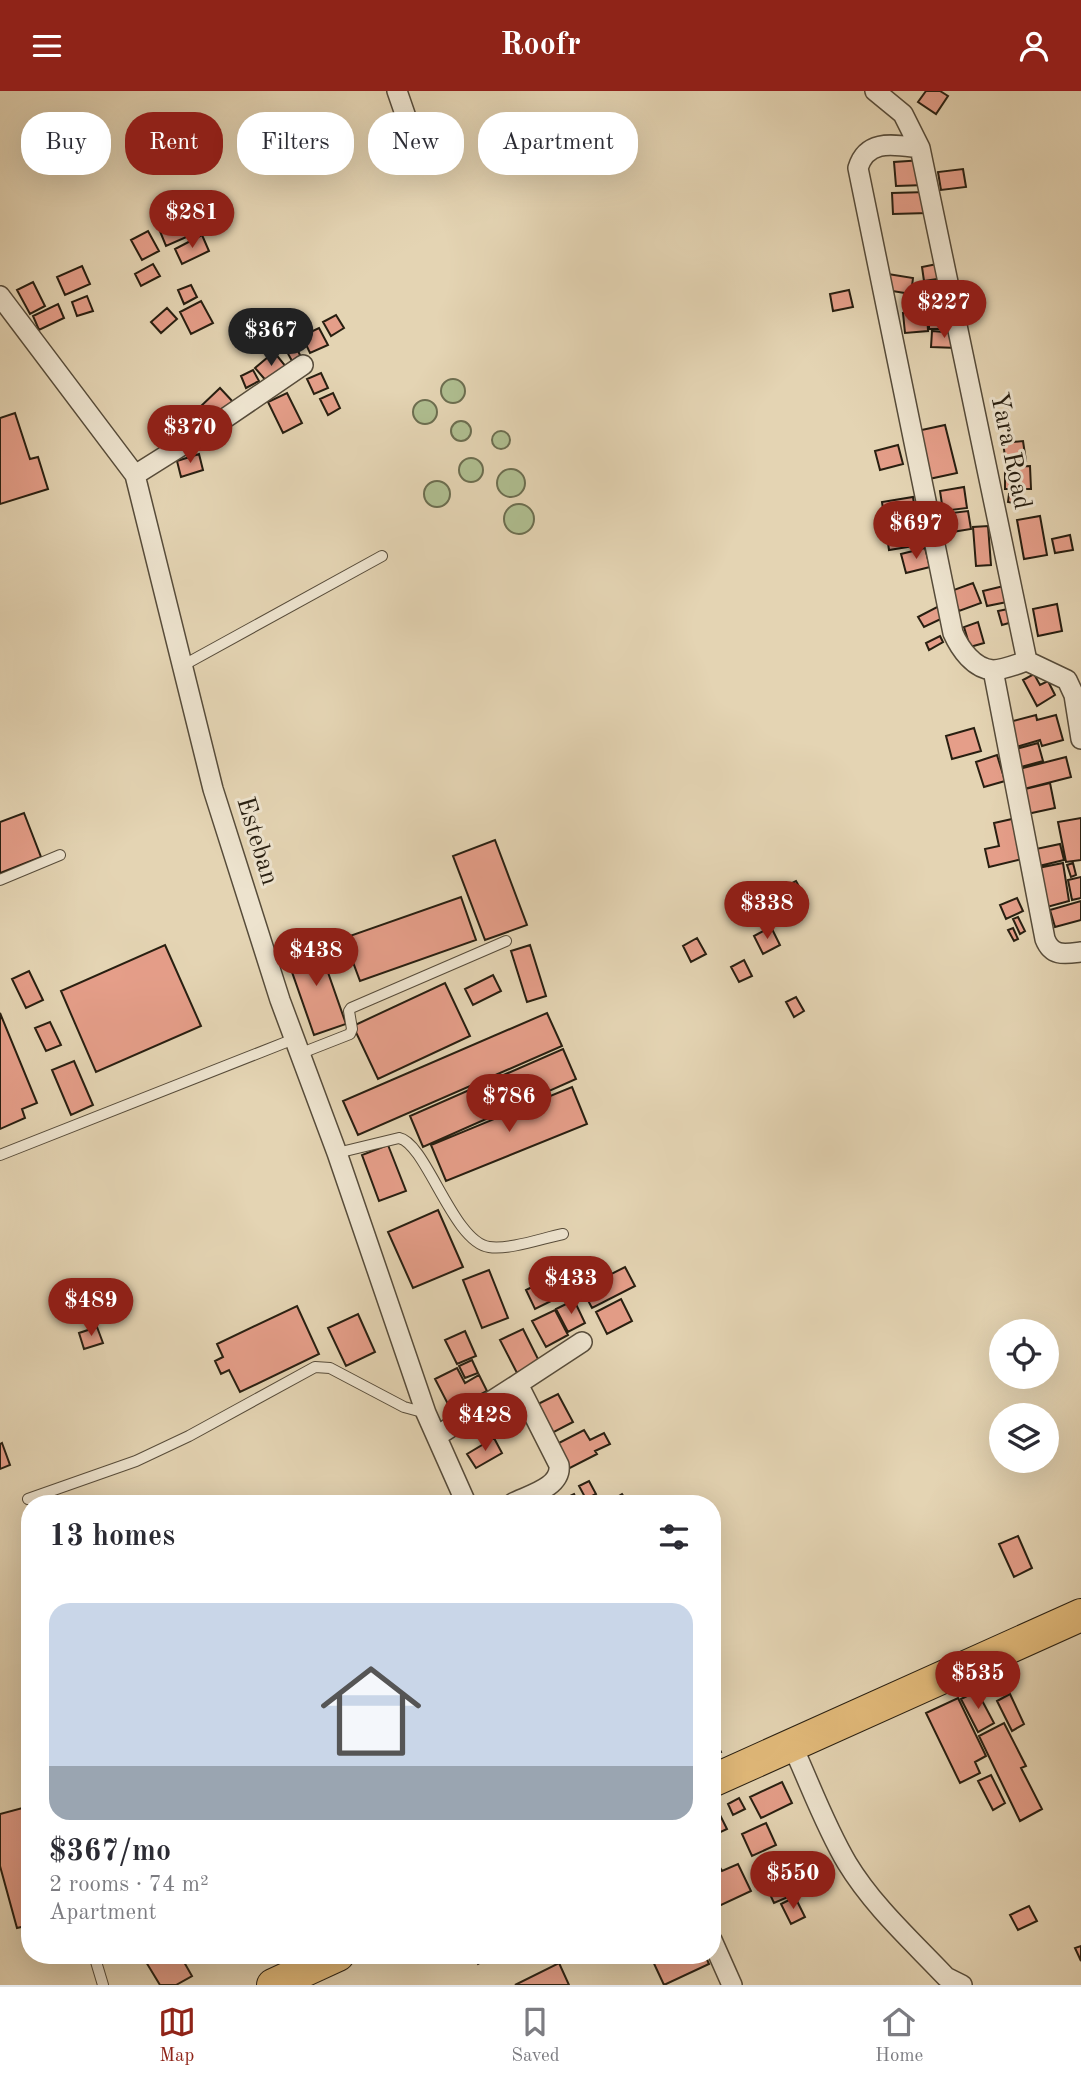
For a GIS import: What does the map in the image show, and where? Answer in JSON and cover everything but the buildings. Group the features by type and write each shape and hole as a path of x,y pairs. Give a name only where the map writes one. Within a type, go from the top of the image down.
{"main road":[{"path":"721,1777 1081,1615"},
{"path":"273,1985 318,1964"}],"street":[{"path":"397,91 404,112"},
{"name":"Yara Road","path":"875,91 903,114 920,148 1027,661"},
{"path":"920,148 889,144 877,146 866,152 858,168 953,633 965,654 975,663 993,670 1027,661 1067,680 1074,695 1081,739"},
{"name":"Esteban","path":"0,296 135,475 213,789 297,1047 337,1153 426,1413 463,1495"},
{"path":"135,475 303,365"},
{"path":"993,670 1045,939 1048,946 1059,955 1081,953"},
{"path":"437,1436 582,1342"},
{"path":"518,1384 559,1472 551,1485 530,1495"},
{"path":"792,1745 852,1870 873,1899 949,1982"},
{"path":"721,1960 732,1985"}],"lane":[{"path":"182,666 382,556"},
{"path":"0,880 60,855"},
{"path":"0,1155 297,1047 349,1034 352,1029 349,1011 351,1008 506,941"},
{"path":"337,1153 404,1138 412,1145 471,1239 480,1245 500,1247 563,1234"},
{"path":"38,1495 135,1461 168,1446 315,1367 330,1368 404,1407 426,1413"},
{"path":"97,1964 103,1985"}],"green space":[{"path":"453,379 464,386 465,391 458,402 453,403 442,396 441,391 448,380"},
{"path":"425,400 436,407 437,412 430,423 425,424 414,417 413,412 420,401"},
{"path":"461,421 468,424 471,431 468,438 461,441 454,438 451,431 454,424"},
{"path":"501,431 509,436 510,440 505,448 501,449 493,444 492,440 497,432"},
{"path":"471,458 480,461 483,470 480,479 471,482 462,479 459,470 462,461"},
{"path":"511,469 521,473 525,483 521,493 511,497 501,493 497,483 501,473"},
{"path":"437,481 446,485 450,494 446,503 437,507 428,503 424,494 428,485"},
{"path":"519,504 530,508 534,519 530,530 519,534 508,530 504,519 508,508"}]}
